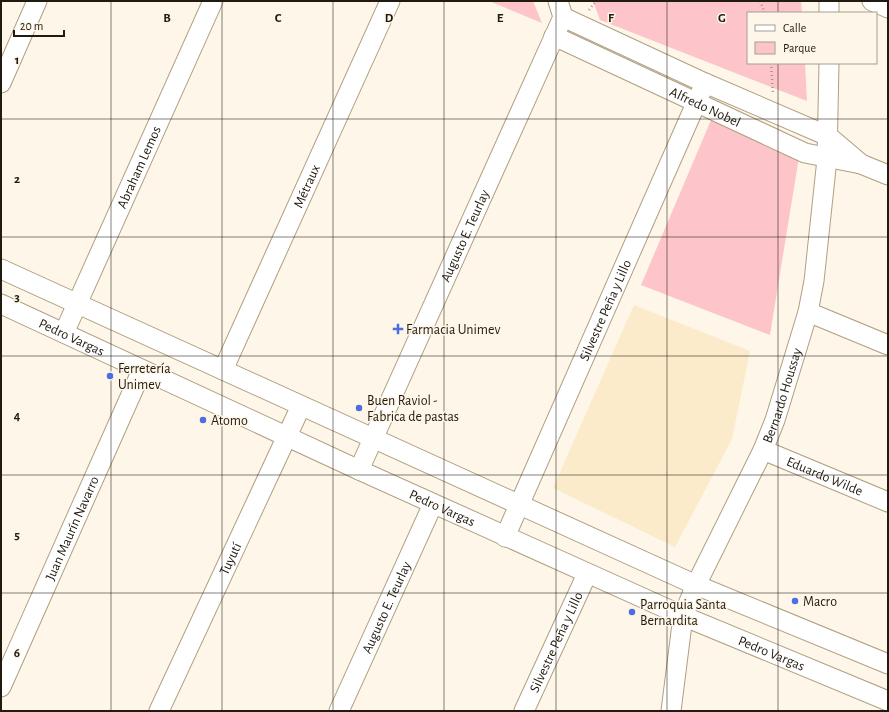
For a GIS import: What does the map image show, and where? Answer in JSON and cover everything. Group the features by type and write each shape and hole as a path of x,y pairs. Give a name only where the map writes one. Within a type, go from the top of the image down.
{"street":[{"path":"1,83 37,1"},
{"name":"Abraham Lemos","path":"64,333 213,1"},
{"name":"Métraux","path":"223,370 390,1"},
{"path":"829,1 829,12"},
{"path":"872,1 888,8"},
{"name":"Augusto E. Teurlay","path":"359,470 374,440 554,36 560,9"},
{"name":"Alfredo Nobel","path":"560,9 705,83 828,136 861,164"},
{"name":"Alfredo Nobel","path":"554,36 804,153 827,159 861,164 888,175"},
{"name":"Bernardo Houssay","path":"671,711 683,616 696,585 762,450 775,420 808,312 814,281 827,159 829,64"},
{"name":"Silvestre Peña y Lillo","path":"505,537 520,506 705,83"},
{"path":"1,269 374,440 696,585 888,664"},
{"name":"Pedro Vargas","path":"1,304 286,437 587,574 683,616 888,701"},
{"path":"808,312 888,345"},
{"name":"Juan Maurín Navarro","path":"1,687 142,370"},
{"name":"Tuyutí","path":"159,711 301,406"},
{"name":"Eduardo Wilde","path":"762,450 888,502"},
{"name":"Augusto E. Teurlay","path":"339,711 433,504"},
{"name":"Silvestre Peña y Lillo","path":"524,711 587,574"}],"path":[{"path":"760,1 765,12"},
{"path":"771,64 775,113"}],"shaded area":[{"path":"634,305 750,351 732,439 675,547 553,488"}],"green space":[{"path":"489,1 533,1 542,23"},
{"path":"593,1 801,1 802,12 747,12 747,64 805,64 807,101 600,20"},
{"path":"711,120 799,157 770,335 641,285"}],"place":[{"name":"Farmacia Unimev","path":"398,329"},
{"name":"Ferretería Unimev","path":"110,376"},
{"name":"Buen Raviol - Fabrica de pastas","path":"359,408"},
{"name":"Atomo","path":"203,420"},
{"name":"Macro","path":"795,601"},
{"name":"Parroquia Santa Bernardita","path":"632,612"}]}
